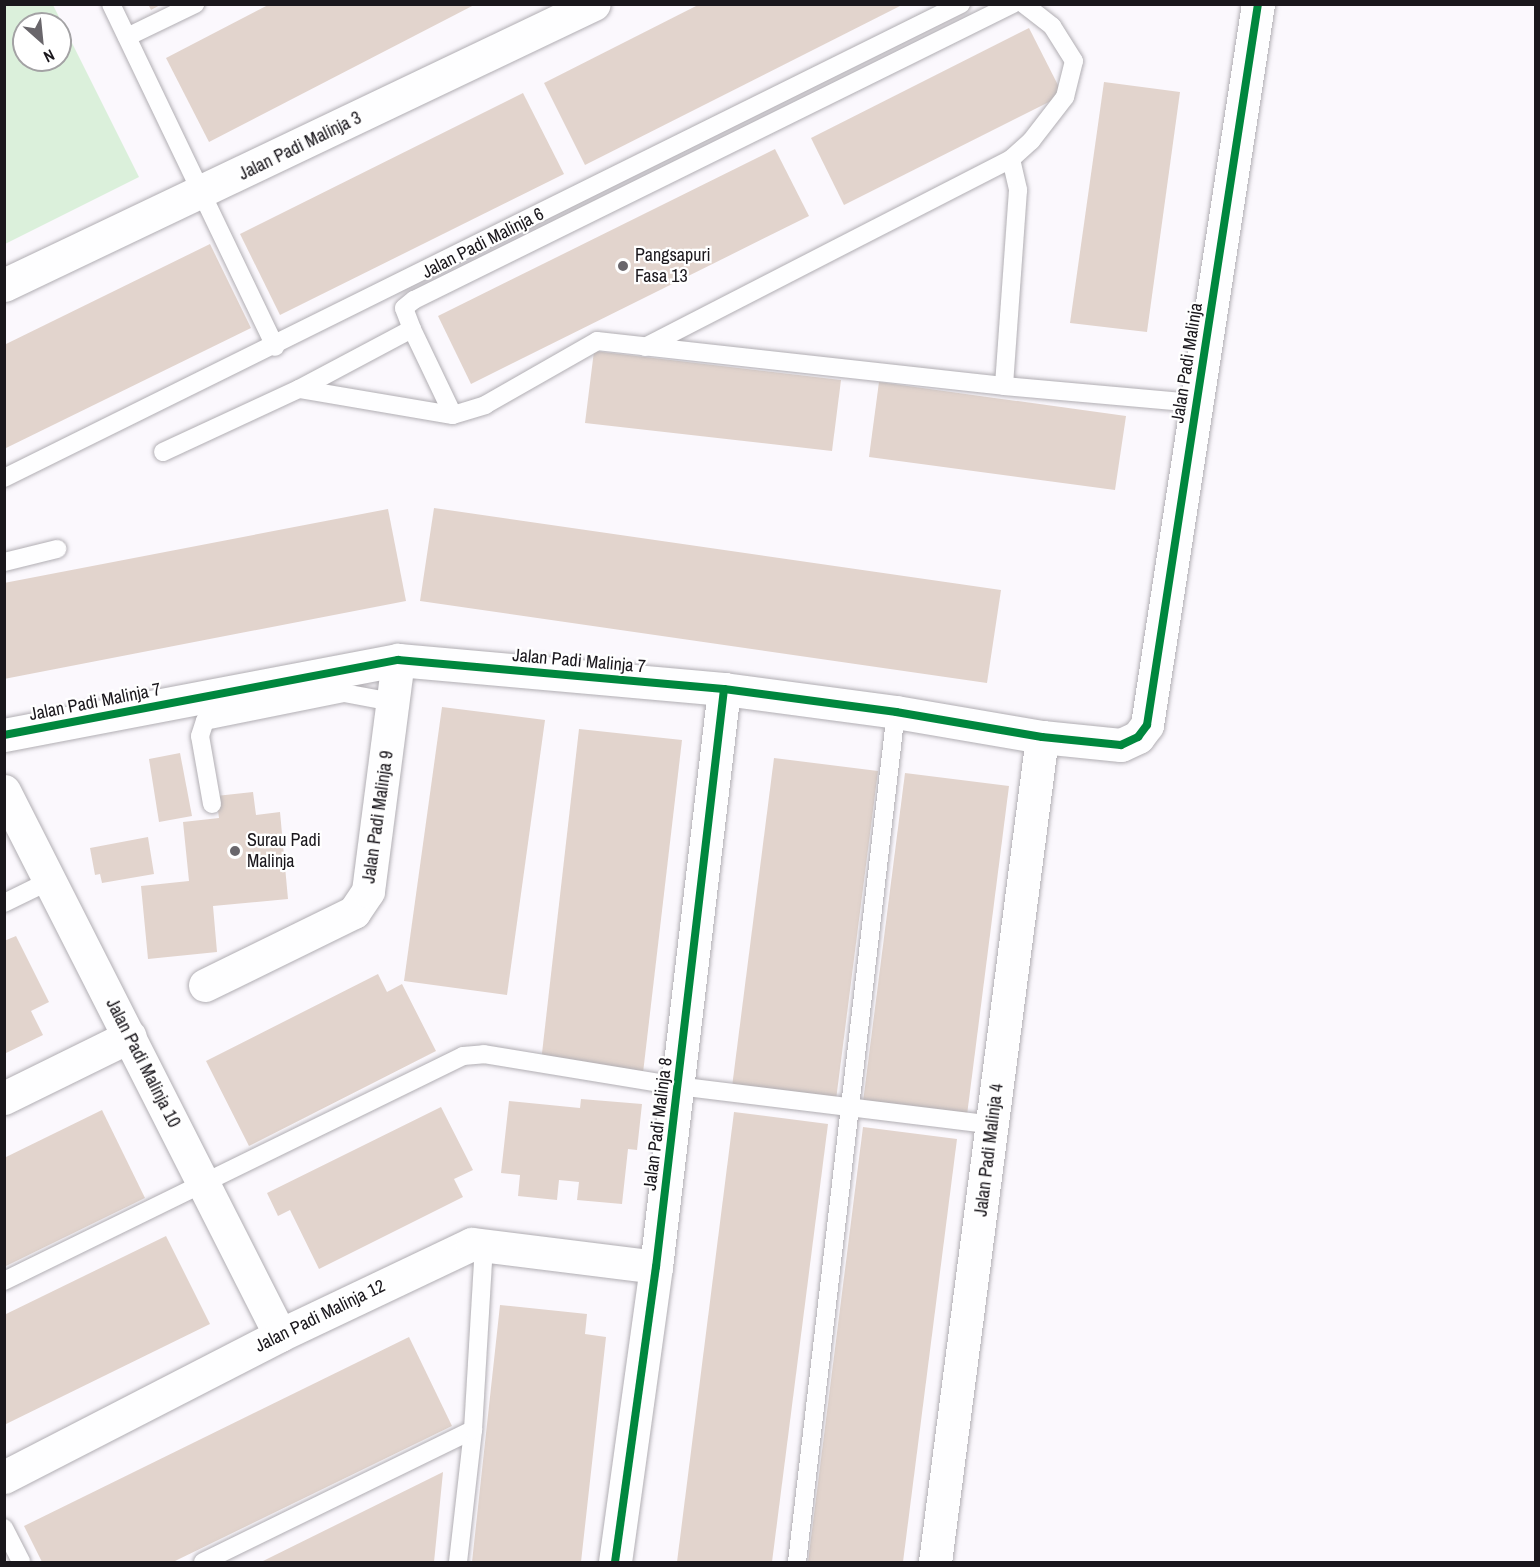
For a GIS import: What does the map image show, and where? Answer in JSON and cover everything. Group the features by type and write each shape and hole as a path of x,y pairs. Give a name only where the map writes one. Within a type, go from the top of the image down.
{"street":[{"name":"Jalan Padi Malinja 3","path":"4,285 594,4"},
{"name":"Jalan Padi Malinja","path":"1147,725 1254,5"},
{"name":"Jalan Padi Malinja 7","path":"4,735 398,660 724,689 896,712 1042,737 1121,745 1138,737 1147,725"},
{"name":"Jalan Padi Malinja 9","path":"205,985 354,912 368,891 398,660"},
{"name":"Jalan Padi Malinja 8","path":"615,1563 656,1267 724,689"},
{"name":"Jalan Padi Malinja 4","path":"934,1563 1042,737"},
{"name":"Jalan Padi Malinja 10","path":"4,792 280,1335"},
{"path":"4,1098 130,1036"},
{"name":"Jalan Padi Malinja 12","path":"4,1477 280,1335 462,1248 484,1243 656,1267"}],"lane":[{"path":"111,4 203,192 275,347"},
{"path":"127,37 195,4"},
{"name":"Jalan Padi Malinja 6","path":"4,478 275,347 961,4"},
{"path":"453,415 404,308 414,300 1013,4"},
{"path":"644,347 1011,159 1031,141 1065,97 1074,61 1052,26 1024,4"},
{"path":"1004,386 1018,190 1011,159"},
{"path":"163,452 299,389 412,329"},
{"path":"299,389 453,415 484,405 597,341 1004,386 1196,403"},
{"path":"4,562 57,549"},
{"path":"212,804 200,736 205,721 344,693 393,702"},
{"path":"797,1563 896,712"},
{"path":"4,903 49,881"},
{"path":"4,1281 463,1056 484,1054 677,1086 850,1110 993,1125"},
{"path":"458,1563 473,1430 484,1243"},
{"path":"203,1563 473,1430"},
{"path":"4,1528 21,1563"}],"green space":[{"path":"5,4 53,5 56,12 12,12 12,72 72,72 72,43 139,177 5,244"}],"building":[{"path":"148,4 162,4 151,10"},
{"path":"270,4 476,4 209,142 166,58"},
{"path":"700,4 904,4 585,165 544,83"},
{"path":"1029,28 1063,95 844,205 811,138"},
{"path":"1104,82 1180,92 1147,332 1070,323"},
{"path":"523,93 564,174 280,315 240,234"},
{"name":"Pangsapuri Fasa 13","path":"775,149 809,216 471,384 438,316"},
{"path":"210,244 251,328 4,449 4,345"},
{"path":"594,351 841,380 832,451 585,423"},
{"path":"879,382 1126,416 1115,490 869,457"},
{"path":"434,508 1001,590 987,683 420,601"},
{"path":"388,509 406,601 4,679 4,583"},
{"path":"442,707 545,720 507,995 404,981"},
{"path":"579,729 682,740 643,1073 541,1062"},
{"path":"180,753 192,816 159,822 149,759"},
{"path":"774,758 878,771 836,1100 732,1087"},
{"path":"905,773 1009,786 967,1115 863,1102"},
{"name":"Surau Padi Malinja","path":"253,792 256,815 280,812 288,899 213,906 217,952 148,959 141,886 189,881 183,822 219,818 216,796"},
{"path":"148,837 154,874 102,883 100,874 95,875 90,848"},
{"path":"16,936 49,1002 31,1011 43,1035 4,1054 4,941"},
{"path":"378,974 387,992 402,984 436,1051 249,1146 206,1061"},
{"path":"581,1099 642,1104 637,1150 628,1149 622,1204 577,1200 579,1182 559,1180 557,1200 518,1196 520,1175 501,1173 509,1101 580,1108"},
{"path":"441,1107 473,1170 454,1179 463,1197 319,1269 290,1210 278,1216 267,1193"},
{"path":"102,1110 145,1198 4,1267 4,1158"},
{"path":"734,1112 828,1124 772,1562 677,1562"},
{"path":"863,1127 957,1139 903,1562 808,1562"},
{"path":"166,1236 210,1324 4,1425 4,1315"},
{"path":"500,1305 587,1314 585,1334 606,1337 581,1562 472,1562"},
{"path":"409,1337 452,1426 173,1562 42,1562 24,1526"},
{"path":"443,1472 434,1562 261,1562"}],"cycle path":[{"path":"4,735 398,660 724,689 896,712 1042,737 1121,745 1138,737 1147,725 1258,4"},
{"path":"615,1562 656,1267 724,689"}],"place":[{"name":"Pangsapuri Fasa 13","path":"623,266"},
{"name":"Surau Padi Malinja","path":"235,851"}]}
